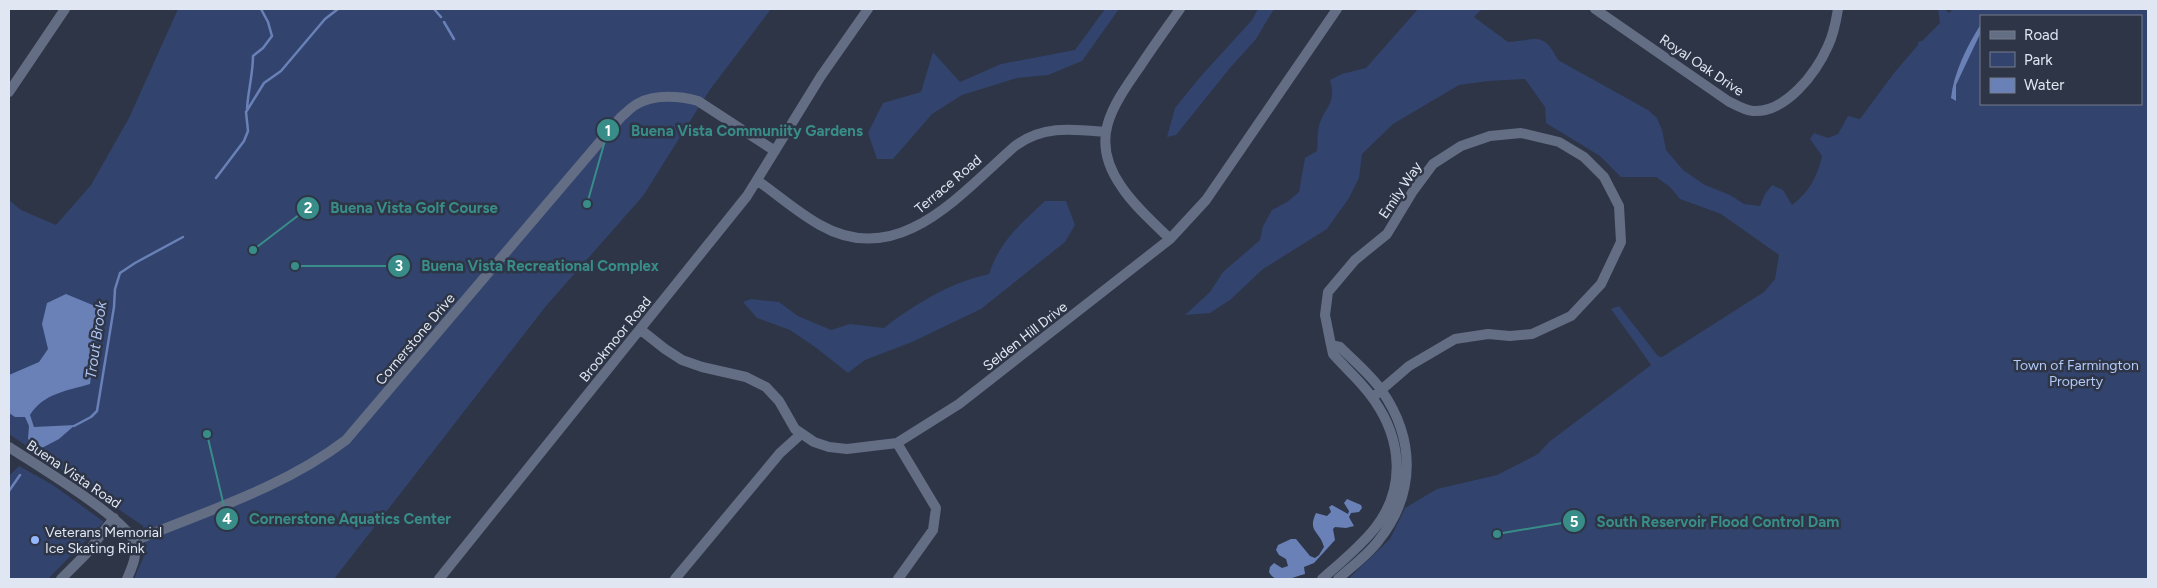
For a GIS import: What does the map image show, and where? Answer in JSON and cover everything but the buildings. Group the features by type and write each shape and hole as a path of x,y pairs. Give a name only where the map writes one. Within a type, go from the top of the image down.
{"street":[{"path":"9,92 65,9"},
{"name":"Brookmoor Road","path":"439,579 641,330 758,181 821,76 868,9"},
{"path":"1170,240 1131,199 1117,181 1107,154 1105,132 1109,116 1119,97 1180,9"},
{"name":"Selden Hill Drive","path":"801,434 822,444 841,449 896,444 959,404 1170,240 1206,200 1337,9"},
{"name":"Royal Oak Drive","path":"1595,9 1728,101 1741,108 1755,111 1768,109 1779,104 1806,80 1827,48 1835,26 1838,9"},
{"name":"Cornerstone Drive","path":"134,541 288,478 321,459 346,440 621,117 635,105 642,101 660,98 689,98 698,100 775,151"},
{"name":"Terrace Road","path":"758,181 809,219 828,229 851,237 881,238 902,234 924,223 1014,146 1029,137 1053,130 1105,132"},
{"name":"Emily Way","path":"1521,134 1559,142 1584,157 1604,177 1619,206 1621,242 1601,284 1571,316 1532,334 1488,334 1455,339 1409,366 1381,390 1373,397 1333,354 1325,315 1328,292 1356,260 1387,234 1413,191 1433,164 1461,146 1490,136 1521,134"},
{"path":"641,330 664,349 682,360 709,369 746,377 766,387 776,396 793,426 801,434 780,454 675,579"},
{"path":"1331,345 1340,347 1381,390 1396,414 1407,452 1407,469 1403,492 1397,512 1388,529 1378,542 1338,579"},
{"path":"1322,579 1376,527 1392,498 1396,478 1397,451 1386,418 1373,397"},
{"path":"896,444 936,508 933,530 898,579"},
{"name":"Buena Vista Road","path":"9,447 114,518 125,527 134,541"},
{"path":"61,579 86,554 114,518"},
{"path":"127,579 136,553 134,541"}],"green space":[{"path":"178,9 771,9 709,91 643,196 546,306 334,579 134,579 146,551 143,526 9,434 9,200 21,210 56,225 91,185 129,118"},
{"path":"1105,9 1119,9 1082,61 1048,75 1017,78 962,95 932,114 893,159 877,159 868,133 883,103 921,92 933,52 960,82 1001,64 1075,50"},
{"path":"1258,9 1274,9 1256,39 1176,135 1167,137 1175,108 1201,76 1252,20"},
{"name":"Town of Farmington Property","path":"1418,9 1482,9 1474,17 1508,42 1533,39 1543,41 1553,51 1558,60 1648,110 1657,118 1662,130 1666,150 1683,170 1705,185 1730,195 1744,204 1760,206 1765,194 1772,185 1783,190 1792,205 1808,189 1820,164 1822,156 1810,139 1814,133 1828,138 1838,134 1848,116 1860,119 1894,73 1918,45 1918,42 1922,41 1940,23 1938,9 1944,9 1949,13 1953,9 2148,9 2148,579 1348,579 1390,539 1405,508 1437,489 1497,475 1538,454 1549,442 1651,365 1611,309 1619,306 1658,356 1662,357 1764,292 1775,279 1779,255 1721,214 1680,199 1670,187 1656,177 1621,177 1600,156 1546,123 1545,107 1525,79 1488,81 1459,85 1393,124 1362,154 1359,178 1349,198 1327,229 1263,269 1230,300 1210,313 1185,315 1210,292 1223,272 1260,240 1263,226 1272,210 1287,202 1299,192 1305,158 1317,151 1319,126 1332,95 1330,80 1342,74 1366,68"},
{"path":"1045,201 1066,201 1075,225 1065,242 981,309 912,342 865,360 848,373 790,330 757,318 743,302 751,299 779,302 798,316 831,330 850,324 884,328 947,288 989,274 1005,242"},
{"path":"19,466 53,485 104,522 48,579 9,579 9,476"}],"water":[{"path":"1980,26 1980,34 1956,85 1956,101 1951,98 1955,79 1971,41"},
{"path":"66,294 95,306 99,313 90,384 49,397 30,415 34,427 75,425 59,439 40,449 28,439 29,426 25,417 15,417 9,413 9,375 39,362 48,349 42,324 47,303"},
{"path":"1347,499 1361,505 1362,508 1359,512 1351,513 1349,517 1354,526 1346,528 1335,527 1333,529 1335,540 1314,563 1304,567 1305,574 1281,580 1272,576 1269,572 1270,567 1274,563 1282,568 1288,566 1286,559 1279,555 1276,550 1278,545 1291,539 1296,539 1310,556 1315,558 1319,555 1324,547 1313,524 1316,513 1327,516 1331,512 1329,507 1332,505 1348,514 1349,511 1344,503"}],"waterway":[{"path":"247,109 253,56 263,48 272,36 268,22 261,9"},
{"name":"Trout Brook","path":"216,178 244,141 248,131 246,112 264,83 281,71 325,19 338,9"},
{"path":"434,9 441,17"},
{"path":"444,22 454,39"},
{"name":"Trout Brook","path":"74,426 91,417 97,411 114,307 115,289 120,273 183,237"},
{"name":"Trout Brook","path":"9,491 20,475"}],"place":[{"name":"Buena Vista Communiity Gardens","path":"587,204"},
{"name":"Buena Vista Golf Course","path":"253,250"},
{"name":"Buena Vista Recreational Complex","path":"295,266"},
{"name":"Cornerstone Aquatics Center","path":"207,434"},
{"name":"South Reservoir Flood Control Dam","path":"1497,534"},
{"name":"Veterans Memorial Ice Skating Rink","path":"35,540"}]}
